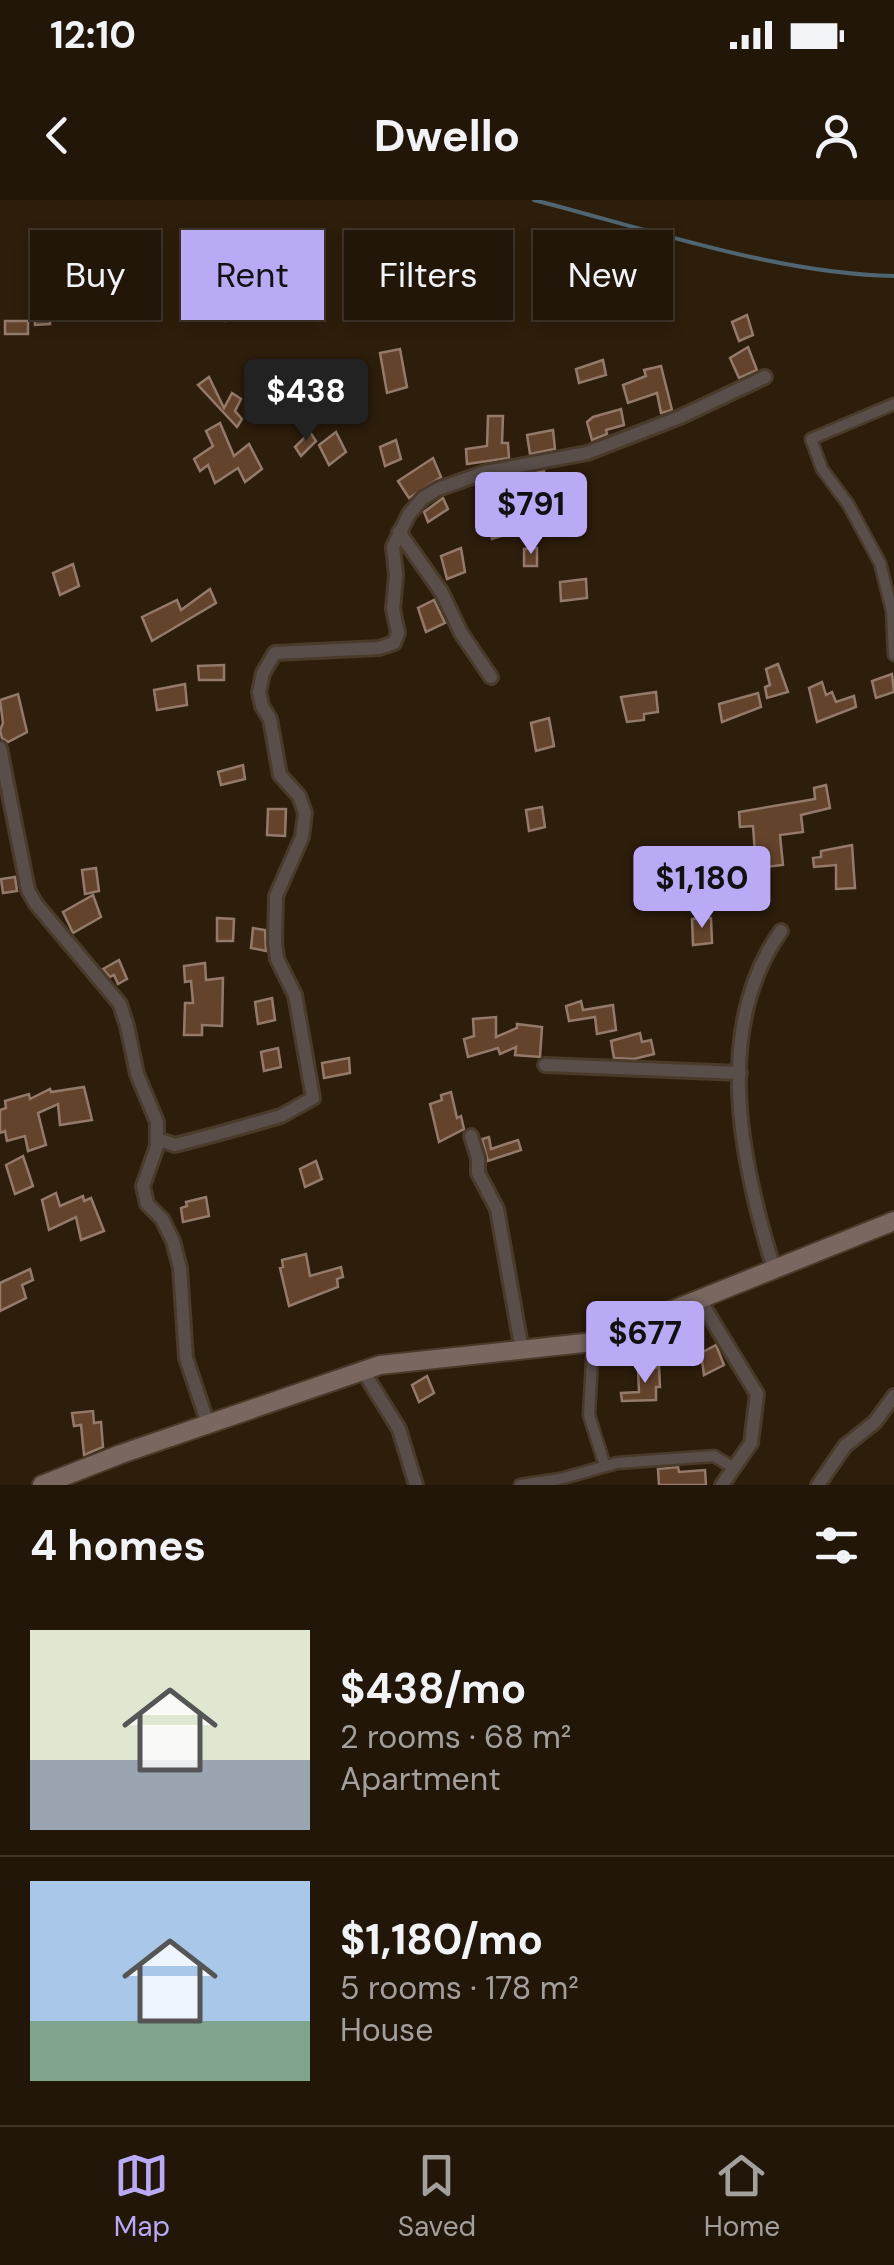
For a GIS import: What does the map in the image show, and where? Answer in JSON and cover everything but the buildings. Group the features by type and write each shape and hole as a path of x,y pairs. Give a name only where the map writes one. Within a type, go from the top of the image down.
{"main road":[{"path":"42,1485 380,1365 594,1342 894,1220"}],"street":[{"path":"157,1138 176,1145 281,1116 313,1098 295,995 277,959 275,943 276,896 302,836 304,805 280,775 270,719 260,692 266,664 275,653 379,648 394,642 398,633 393,608 393,546 416,503 438,488 497,469 587,453 680,418 766,377"},
{"path":"894,404 811,440 822,469 848,504 880,563 892,612 894,656"},
{"path":"399,532 442,593 461,633 491,677"},
{"path":"0,748 28,890 120,1004 137,1074 156,1122 157,1138 143,1186 146,1204 162,1219 173,1241 180,1268 186,1358 208,1424"},
{"path":"774,1269 751,1196 740,1073 744,1006 760,959 781,930"},
{"path":"545,1065 740,1073"},
{"path":"470,1136 478,1158 478,1173 498,1209 522,1351"},
{"path":"699,1299 757,1394 751,1443 722,1485"},
{"path":"594,1342 589,1415 605,1466"},
{"path":"363,1371 399,1429 416,1485"},
{"path":"818,1485 845,1446 875,1422 894,1396"},
{"path":"520,1485 605,1466 714,1456 734,1468"}],"waterway":[{"path":"534,200 759,259 894,276"}]}
